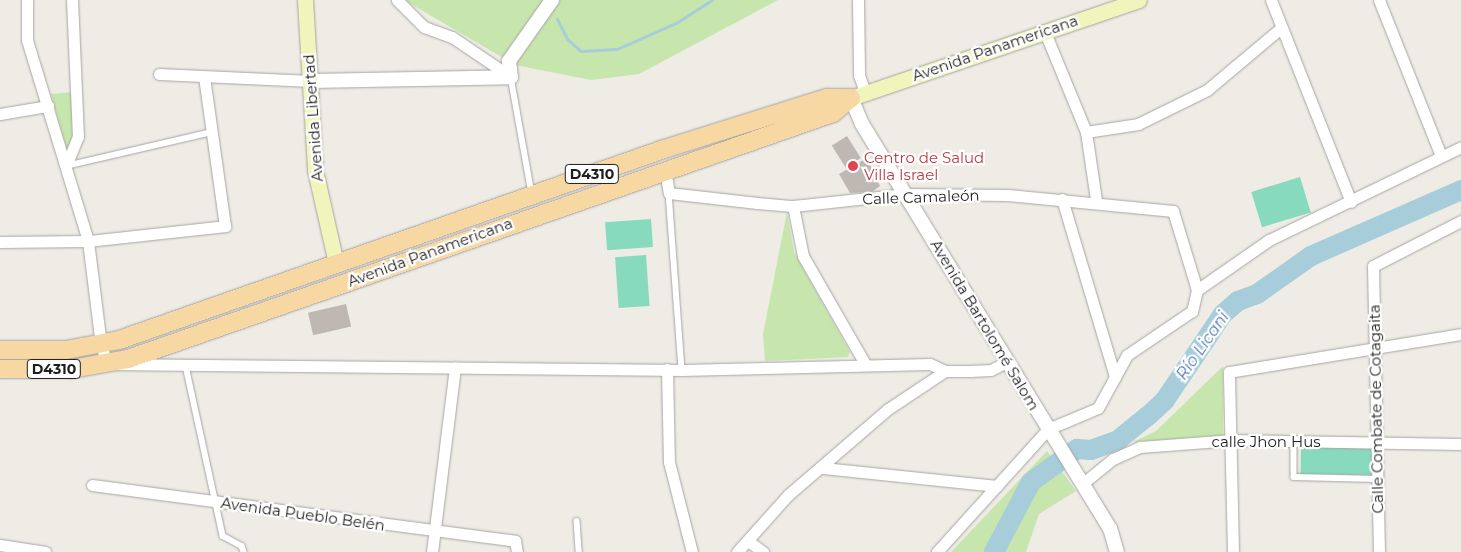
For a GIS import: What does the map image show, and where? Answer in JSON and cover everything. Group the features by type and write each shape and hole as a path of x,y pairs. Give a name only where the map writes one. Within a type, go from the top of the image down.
{"main road":[{"name":"Avenida Libertad","path":"305,0 315,170 338,262 348,282"},
{"name":"Avenida Panamericana","path":"0,350 101,345 532,196 827,98 858,95 1044,30 1139,0"},
{"name":"Avenida Panamericana","path":"0,368 71,369 107,364 348,282 665,168 832,113 858,95"}],"street":[{"path":"27,0 27,40 88,241 101,345 107,364 667,370 930,364 945,371 991,370 1008,361"},
{"path":"66,166 78,137 72,0"},
{"path":"397,0 424,27 452,37 511,77"},
{"path":"511,77 509,61 552,0"},
{"path":"858,0 858,95"},
{"path":"1270,0 1350,202"},
{"path":"1379,0 1441,156"},
{"path":"1086,132 1138,124 1207,90 1281,28"},
{"path":"1044,30 1086,132 1096,200"},
{"path":"159,74 310,81 511,77"},
{"path":"0,242 88,241 225,226 204,77"},
{"name":"Avenida Bartolomé Salom","path":"858,95 862,124 1008,361 1059,448 1110,528 1117,552"},
{"path":"0,114 48,106"},
{"path":"937,552 1048,429 1098,408 1127,355 1192,311 1197,290 1269,240 1461,147"},
{"path":"665,168 669,193"},
{"name":"Calle Camaleón","path":"669,193 793,206 906,194 1096,200 1173,211 1197,290"},
{"path":"1062,199 1114,377"},
{"path":"793,206 803,256 865,364"},
{"name":"Calle Combate de Cotagaita","path":"1379,552 1373,266 1461,220"},
{"path":"1234,552 1233,440 1229,372 1374,346 1461,334"},
{"path":"432,552 455,367"},
{"path":"667,370 669,462 692,552"},
{"path":"737,552 788,494 823,468 888,409 945,371"},
{"name":"calle Jhon Hus","path":"1082,484 1127,450 1233,440 1461,444"},
{"path":"823,468 997,486"},
{"name":"Avenida Pueblo Belén","path":"92,485 435,532 516,546"},
{"path":"748,541 763,552"},
{"path":"0,545 45,552"}],"lane":[{"path":"511,77 532,196"},
{"path":"66,166 213,132"},
{"path":"669,193 682,370"},
{"path":"186,366 214,502 223,536 242,546 244,552"},
{"path":"1294,441 1294,477 1377,479"},
{"path":"577,521 579,552"}],"green space":[{"path":"404,0 778,0 639,74 591,80 515,65"},
{"path":"72,92 72,136 67,151 51,94"},
{"path":"1300,177 1311,212 1262,227 1251,192"},
{"path":"787,212 794,252 850,352 848,357 765,361 763,334"},
{"path":"651,219 653,247 607,250 605,222"},
{"path":"646,255 650,306 619,308 615,257"},
{"path":"1223,366 1223,435 1133,442 1156,431"},
{"path":"1301,446 1372,447 1372,475 1301,474"},
{"path":"1047,451 1076,491 1039,514 1026,552 951,552"}],"building":[{"path":"847,136 861,158 846,168 832,146"},
{"path":"867,158 880,186 872,192 850,193 839,174"},
{"path":"346,304 351,326 313,335 308,313"}],"waterway":[{"path":"557,19 567,39 581,51 617,49 676,23 712,0"},
{"name":"Río Licani","path":"994,552 1031,482 1077,449 1091,450 1118,440 1148,416 1165,400 1223,314 1238,301 1257,294 1311,256 1461,190"}],"place":[{"name":"Centro de Salud Villa Israel","path":"853,166"}]}
